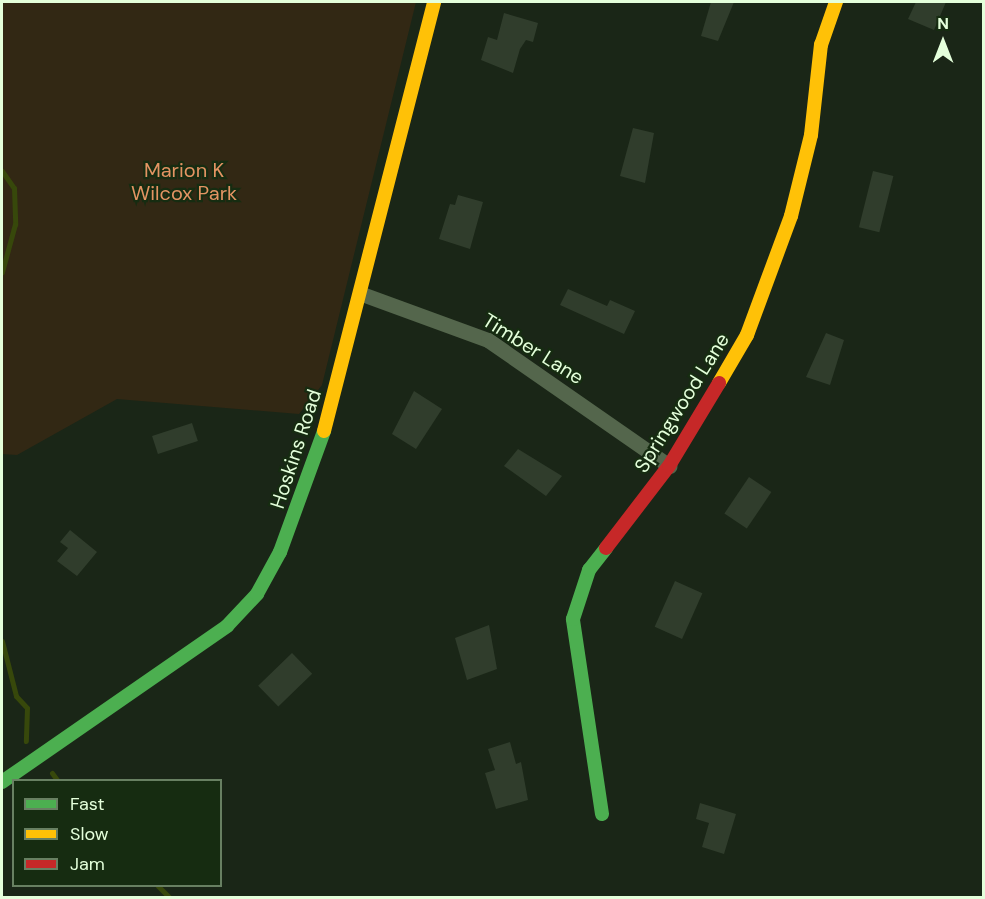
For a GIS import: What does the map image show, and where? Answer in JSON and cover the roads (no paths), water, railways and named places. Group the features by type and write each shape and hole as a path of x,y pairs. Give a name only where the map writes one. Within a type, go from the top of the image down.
{"street":[{"name":"Hoskins Road","path":"2,782 227,626 257,594 302,500 362,294 434,2"},
{"name":"Springwood Lane","path":"602,814 573,619 589,570 669,466 747,335 791,216 811,135 821,45 836,2"},
{"name":"Timber Lane","path":"362,294 488,340 669,466"}],"waterway":[{"path":"2,171 14,188 15,224 2,272"},
{"path":"2,641 16,696 27,708 26,741"},
{"path":"52,773 56,779"},
{"path":"159,887 170,898"}],"park label":[{"name":"Marion K Wilcox Park","path":"184,182"}]}
